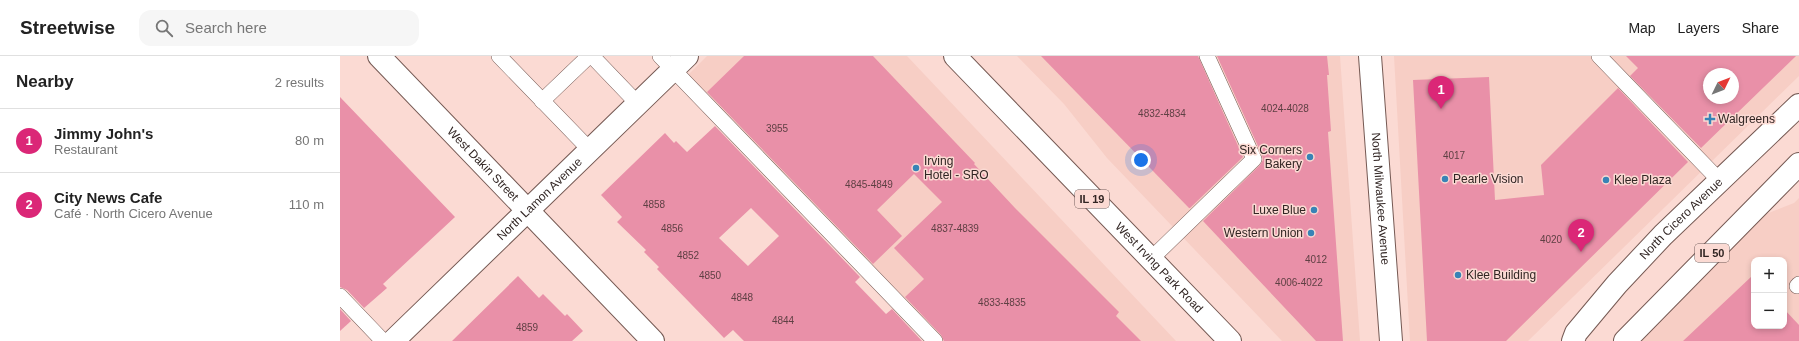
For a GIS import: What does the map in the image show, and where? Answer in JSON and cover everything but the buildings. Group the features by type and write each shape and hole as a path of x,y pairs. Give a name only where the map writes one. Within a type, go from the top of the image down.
{"main road":[{"name":"West Dakin Street","path":"379,56 653,341"},
{"name":"West Irving Park Road","path":"955,56 1230,341"},
{"name":"North Milwaukee Avenue","path":"1370,56 1391,341"},
{"name":"North Lamon Avenue","path":"393,341 638,104 673,60"},
{"name":"North Cicero Avenue","path":"1573,341 1576,333 1617,284 1663,235 1799,105"},
{"name":"IL 50","path":"1625,341 1799,164"}],"lane":[{"path":"499,56 590,150"},
{"path":"542,101 591,56 638,104"},
{"path":"1150,259 1254,159 1207,56"},
{"path":"1599,56 1719,180"},
{"path":"673,60 935,341"},
{"path":"340,296 383,341"}],"shaded area":[{"path":"707,56 907,56 1176,341 932,341 679,84"},
{"path":"1017,56 1340,56 1360,341 1282,341 1107,158 1064,104"},
{"path":"1394,56 1799,56 1799,76 1528,341 1410,341"},
{"path":"1799,198 1799,341 1638,341 1766,214 1794,203"}],"place":[{"name":"Jimmy John's","path":"1441,109"},
{"name":"Walgreens","path":"1710,119"},
{"name":"Six Corners Bakery","path":"1310,157"},
{"name":"Irving Hotel - SRO","path":"916,168"},
{"name":"Pearle Vision","path":"1445,179"},
{"name":"Klee Plaza","path":"1606,180"},
{"name":"Luxe Blue","path":"1314,210"},
{"name":"Western Union","path":"1311,233"},
{"name":"City News Cafe","path":"1581,252"},
{"name":"Klee Building","path":"1458,275"}]}
